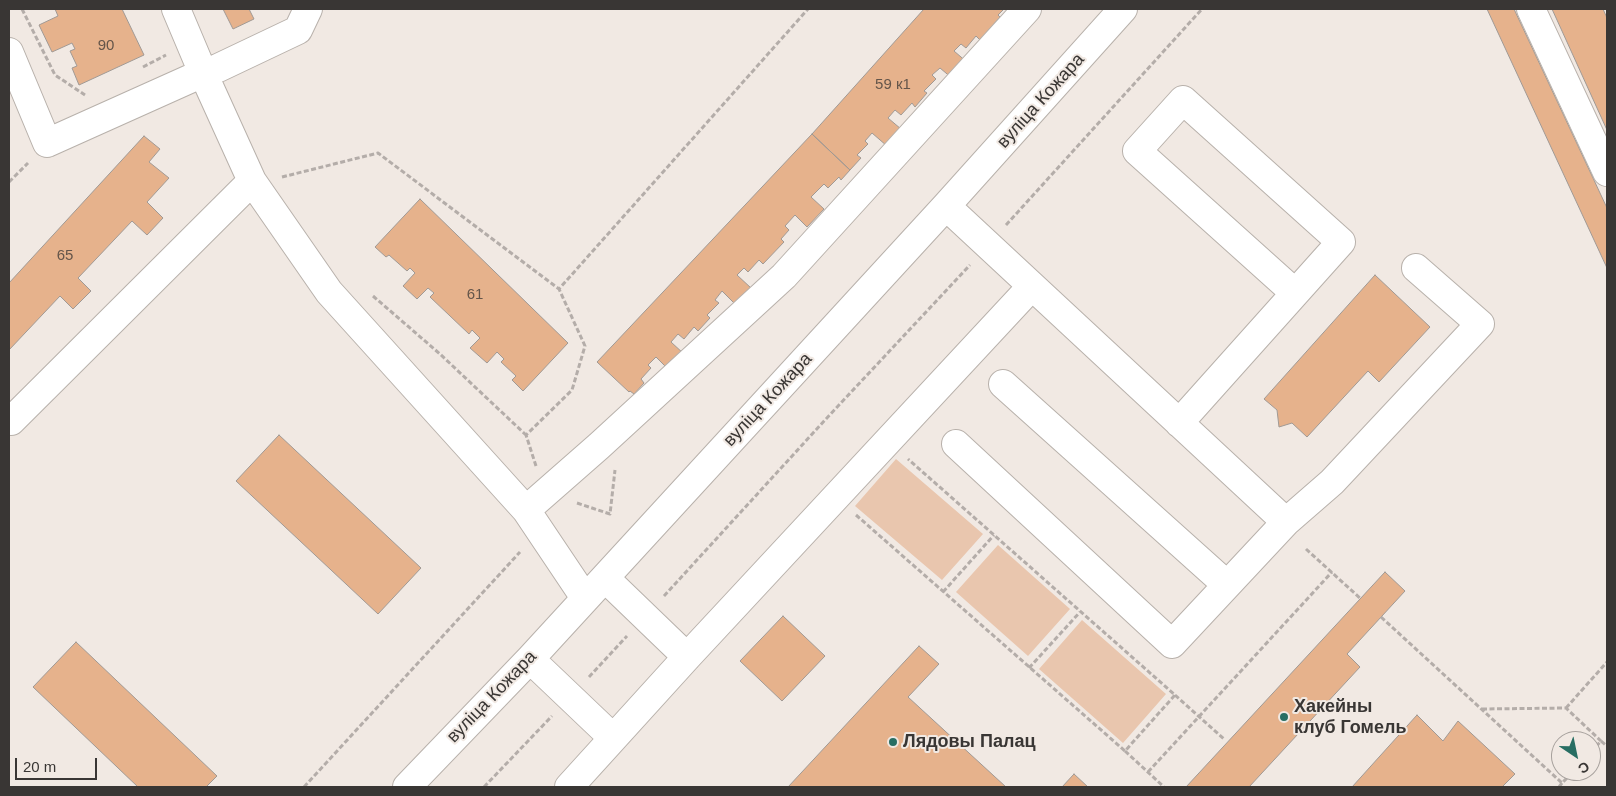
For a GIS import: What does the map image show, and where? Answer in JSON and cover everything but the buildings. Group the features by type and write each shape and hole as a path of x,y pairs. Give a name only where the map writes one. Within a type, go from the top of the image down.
{"street":[{"path":"176,9 203,73 329,292 537,511 585,598"},
{"path":"9,52 47,142 218,68 298,30 308,9"},
{"path":"537,511 606,440 784,276 1027,9"},
{"name":"вуліца Кожара","path":"406,787 530,659 605,578 1124,9"},
{"path":"1531,9 1607,172"},
{"path":"1179,422 1341,242 1183,100 1136,151 1294,293"},
{"path":"12,421 263,180"},
{"path":"946,206 1286,522"},
{"path":"956,444 1172,644 1286,522 1332,482 1480,324 1416,268"},
{"path":"569,787 612,738 1032,286"},
{"path":"1003,384 1227,585"},
{"path":"605,578 687,657"},
{"path":"530,659 612,738"}],"path":[{"path":"559,289 808,9"},
{"path":"676,582 988,245 1202,9"},
{"path":"263,180 378,153 559,289 585,346 572,390 526,435 537,511 304,787"},
{"path":"888,441 1225,740"},
{"path":"835,497 1164,787"},
{"path":"537,511 610,514"},
{"path":"943,592 994,535"},
{"path":"1306,549 1361,599"},
{"path":"1148,772 1332,572"},
{"path":"1029,668 1080,612"},
{"path":"1381,617 1562,784"},
{"path":"1566,708 1607,662"},
{"path":"1125,751 1175,695"},
{"path":"1481,709 1566,708 1590,731"},
{"path":"1601,741 1607,746"},
{"path":"1559,787 1565,781"}],"shaded area":[{"path":"896,459 983,534 942,580 855,506"},
{"path":"998,545 1070,609 1028,656 956,592"},
{"path":"1082,620 1166,694 1123,743 1039,669"}],"place":[{"name":"Хакейны клуб Гомель","path":"1284,717"},
{"name":"Лядовы Палац","path":"893,742"}]}
